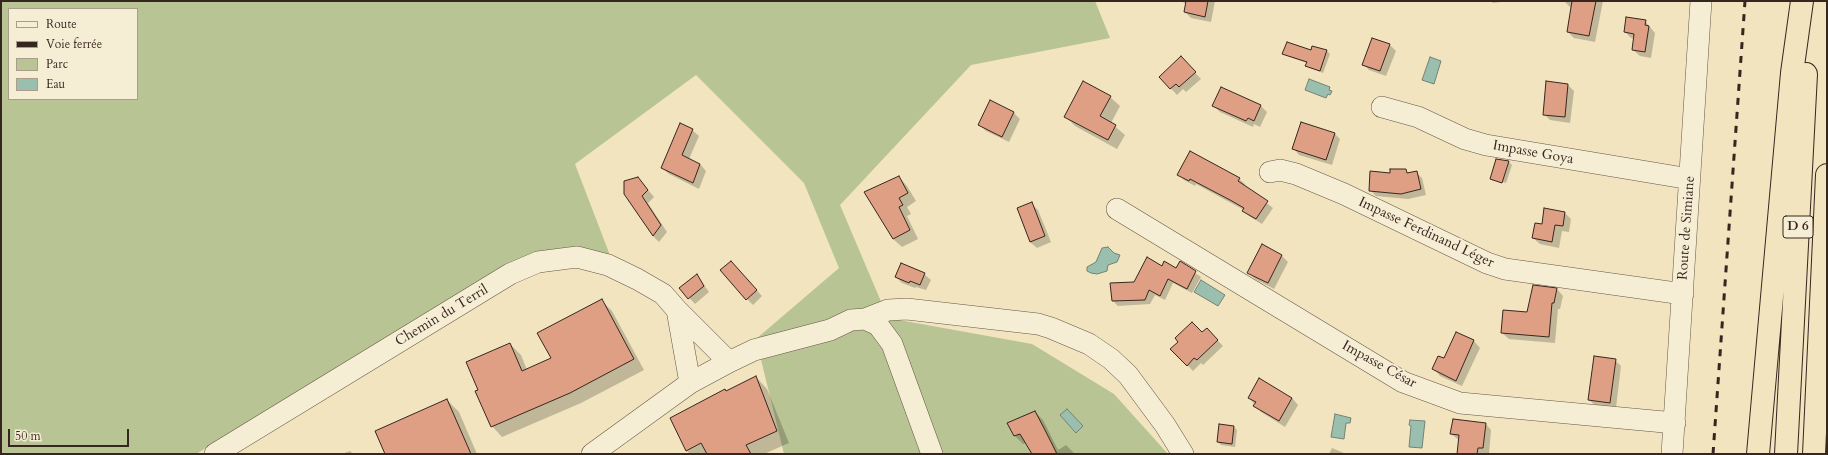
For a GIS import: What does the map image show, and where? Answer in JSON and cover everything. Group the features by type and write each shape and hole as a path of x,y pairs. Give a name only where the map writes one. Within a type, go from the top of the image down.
{"highway":[{"path":"1758,454 1792,73 1802,1"},
{"name":"D 6","path":"1786,454 1811,1"},
{"name":"D 6","path":"1814,454 1827,175"}],"street":[{"name":"Route de Simiane","path":"1672,454 1701,1"},
{"name":"Impasse Goya","path":"1382,107 1418,117 1465,139 1486,145 1690,178"},
{"name":"Impasse Ferdinand Léger","path":"1270,172 1280,170 1296,174 1344,194 1487,263 1506,269 1683,294"},
{"name":"Impasse César","path":"1117,208 1403,382 1460,403 1675,423"},
{"name":"Chemin du Terril","path":"215,454 510,274 538,262 577,257 608,265 637,279 663,294 729,362"},
{"path":"592,454 690,383 754,350 816,335 851,320 865,319 888,310 907,309 1038,324 1089,344 1111,359 1128,375 1165,425 1184,454"},
{"path":"677,310 690,383"},
{"path":"865,319 878,325 892,344 932,454"}],"green space":[{"path":"1,1 1095,1 1110,38 971,65 840,205 888,318 1032,344 1114,394 1168,454 784,454 756,339 839,268 804,183 696,75 575,164 611,258 580,249 538,251 506,265 196,454 1,454"}],"water":[{"path":"1430,57 1441,61 1434,84 1422,80"},
{"path":"1309,79 1330,87 1329,90 1332,91 1330,95 1328,94 1326,98 1305,90"},
{"path":"1108,247 1114,253 1120,255 1117,262 1108,265 1107,271 1097,274 1087,271 1087,267 1096,262 1102,248"},
{"path":"1201,280 1225,295 1218,306 1194,292"},
{"path":"1067,409 1083,426 1076,433 1060,415"},
{"path":"1335,414 1351,418 1350,423 1346,423 1344,439 1331,437"},
{"path":"1410,420 1425,421 1422,448 1409,447 1411,426 1409,425"}],"building":[{"path":"1186,1 1208,1 1205,17 1184,12"},
{"path":"1572,1 1596,1 1589,36 1567,32"},
{"path":"1626,17 1646,20 1645,25 1649,26 1645,52 1632,50 1634,34 1624,32"},
{"path":"1372,38 1390,44 1380,71 1362,65"},
{"path":"1287,42 1311,50 1312,46 1327,50 1320,71 1305,66 1307,62 1282,54"},
{"path":"1181,56 1196,72 1179,87 1176,84 1170,89 1159,77"},
{"path":"1083,81 1111,96 1100,116 1116,125 1108,140 1064,117"},
{"path":"1546,81 1568,84 1565,117 1543,115"},
{"path":"1221,87 1261,105 1254,121 1248,118 1246,121 1212,106"},
{"path":"990,100 1014,112 1002,137 978,125"},
{"path":"1301,122 1335,133 1326,160 1292,149"},
{"path":"680,123 693,129 682,155 700,164 693,183 661,168"},
{"path":"1190,151 1240,178 1238,181 1268,201 1256,219 1242,211 1244,208 1230,200 1190,179 1189,181 1177,175"},
{"path":"1496,159 1509,161 1502,183 1490,179"},
{"path":"1390,169 1406,169 1407,173 1417,171 1421,189 1401,194 1369,191 1370,171 1390,173"},
{"path":"899,176 908,193 899,198 903,205 899,207 910,230 893,239 864,192"},
{"path":"638,177 648,190 642,196 661,225 653,236 624,194 624,181"},
{"path":"1032,202 1045,236 1030,242 1017,208"},
{"path":"1544,208 1565,212 1563,226 1555,225 1552,242 1532,238 1535,223 1542,224"},
{"path":"1262,244 1282,255 1268,283 1247,273"},
{"path":"1147,257 1162,266 1164,261 1176,268 1180,261 1196,271 1187,289 1168,279 1160,296 1149,290 1145,300 1112,301 1110,283 1134,282"},
{"path":"731,261 757,290 746,300 720,270"},
{"path":"901,263 925,273 920,285 910,281 909,283 895,277"},
{"path":"697,274 704,286 688,299 679,288"},
{"path":"1533,285 1557,288 1554,303 1552,303 1549,337 1501,333 1503,310 1527,312"},
{"path":"602,299 634,359 570,393 491,427 475,391 478,390 466,362 510,343 522,371 551,358 537,333"},
{"path":"1192,322 1202,332 1207,328 1218,340 1197,360 1194,358 1187,366 1170,349 1178,342 1175,338"},
{"path":"1456,332 1474,340 1456,381 1432,369 1438,356 1444,358"},
{"path":"1594,356 1616,359 1610,403 1588,400"},
{"path":"756,376 777,431 746,445 751,454 707,454 701,443 686,451 670,418 725,389 726,391"},
{"path":"1259,378 1292,398 1279,421 1253,406 1256,402 1248,398"},
{"path":"447,399 471,454 385,454 375,431"},
{"path":"1035,411 1057,454 1032,454 1020,434 1014,436 1007,423"},
{"path":"1453,419 1486,423 1483,448 1478,448 1477,454 1457,454 1459,435 1450,434"},
{"path":"1219,424 1234,426 1232,444 1217,442"}],"railway":[{"path":"1713,454 1745,1"}]}
